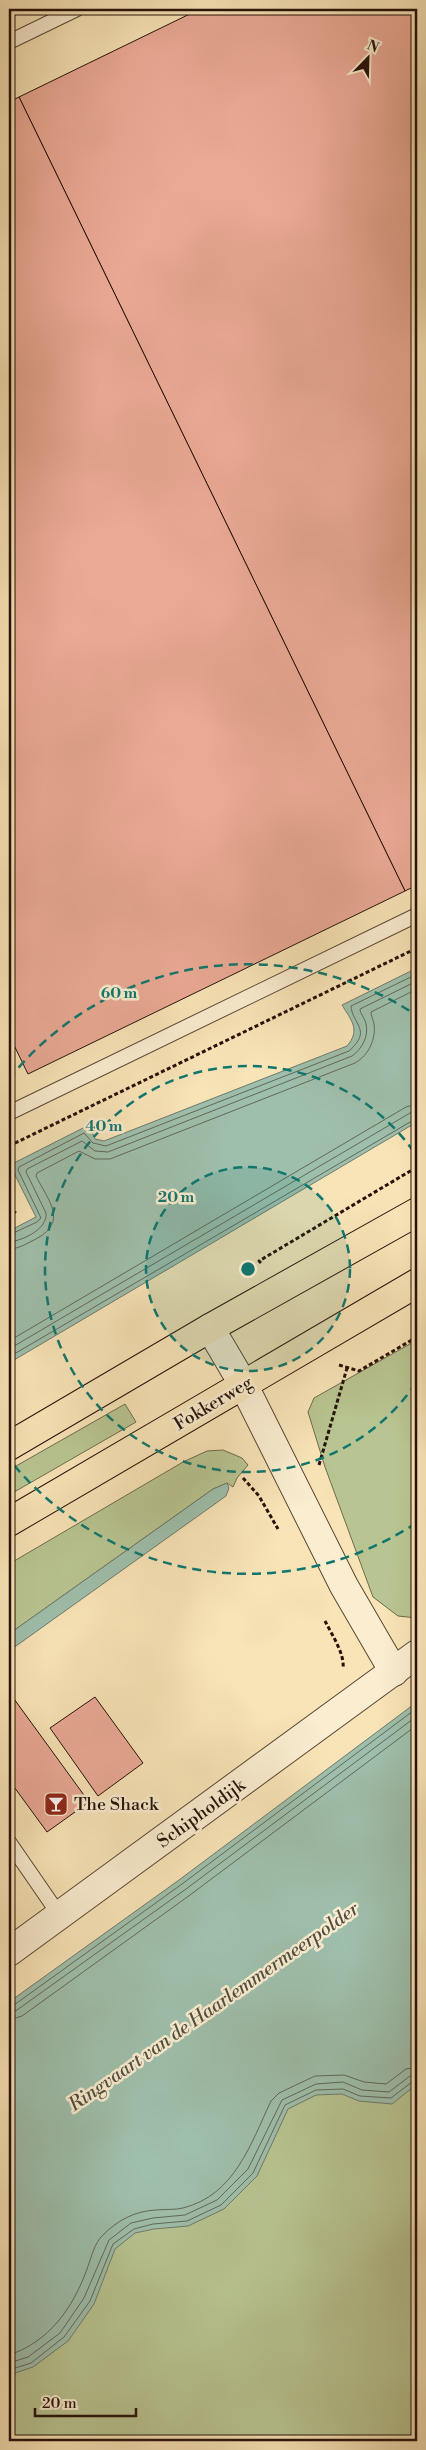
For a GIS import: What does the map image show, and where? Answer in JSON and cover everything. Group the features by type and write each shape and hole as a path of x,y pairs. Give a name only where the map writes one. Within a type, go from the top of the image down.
{"main road":[{"path":"9,1446 210,1328 417,1212"},
{"name":"Fokkerweg","path":"9,1522 417,1283"}],"street":[{"path":"210,1328 243,1384 344,1586 394,1672"},
{"name":"Schipholdijk","path":"9,1952 417,1654"}],"lane":[{"path":"9,42 77,9"},
{"path":"9,1113 417,915"},
{"path":"9,1842 60,1916"}],"path":[{"path":"9,1146 417,948"},
{"path":"9,1200 15,1212 9,1215"},
{"path":"244,1478 259,1496 283,1538"},
{"path":"323,1617 344,1664 339,1711"}],"green space":[{"path":"417,1340 417,1618 398,1616 373,1597 325,1467 308,1412 314,1398"},
{"path":"125,1404 136,1422 9,1495 9,1470"},
{"path":"223,1450 242,1458 248,1465 237,1478 233,1487 227,1483 213,1489 9,1634 9,1564 183,1462 207,1451"},
{"path":"417,1971 417,2441 9,2441 9,2277"}],"water":[{"path":"417,968 417,1122 9,1363 9,1231 36,1217 10,1165 89,1125 95,1139 104,1141 347,1046 354,1030 351,1020 342,1005"},
{"path":"227,1483 229,1488 226,1496 9,1651 9,1634 213,1489"},
{"name":"Ringvaart van de Haarlemmermeerpolder","path":"417,1702 417,2084 392,2104 359,2101 342,2094 316,2095 288,2109 257,2176 224,2209 188,2226 135,2233 115,2249 94,2304 68,2341 33,2367 9,2375 9,2002 179,1880"}],"building":[{"path":"200,9 417,9 417,885 405,891 19,97"},
{"path":"19,97 405,891 28,1074 9,1035 9,102"},
{"path":"9,1692 89,1802 47,1832 9,1780"},
{"path":"95,1697 143,1763 98,1796 50,1728"}],"place":[{"name":"The Shack","path":"56,1804"}]}
